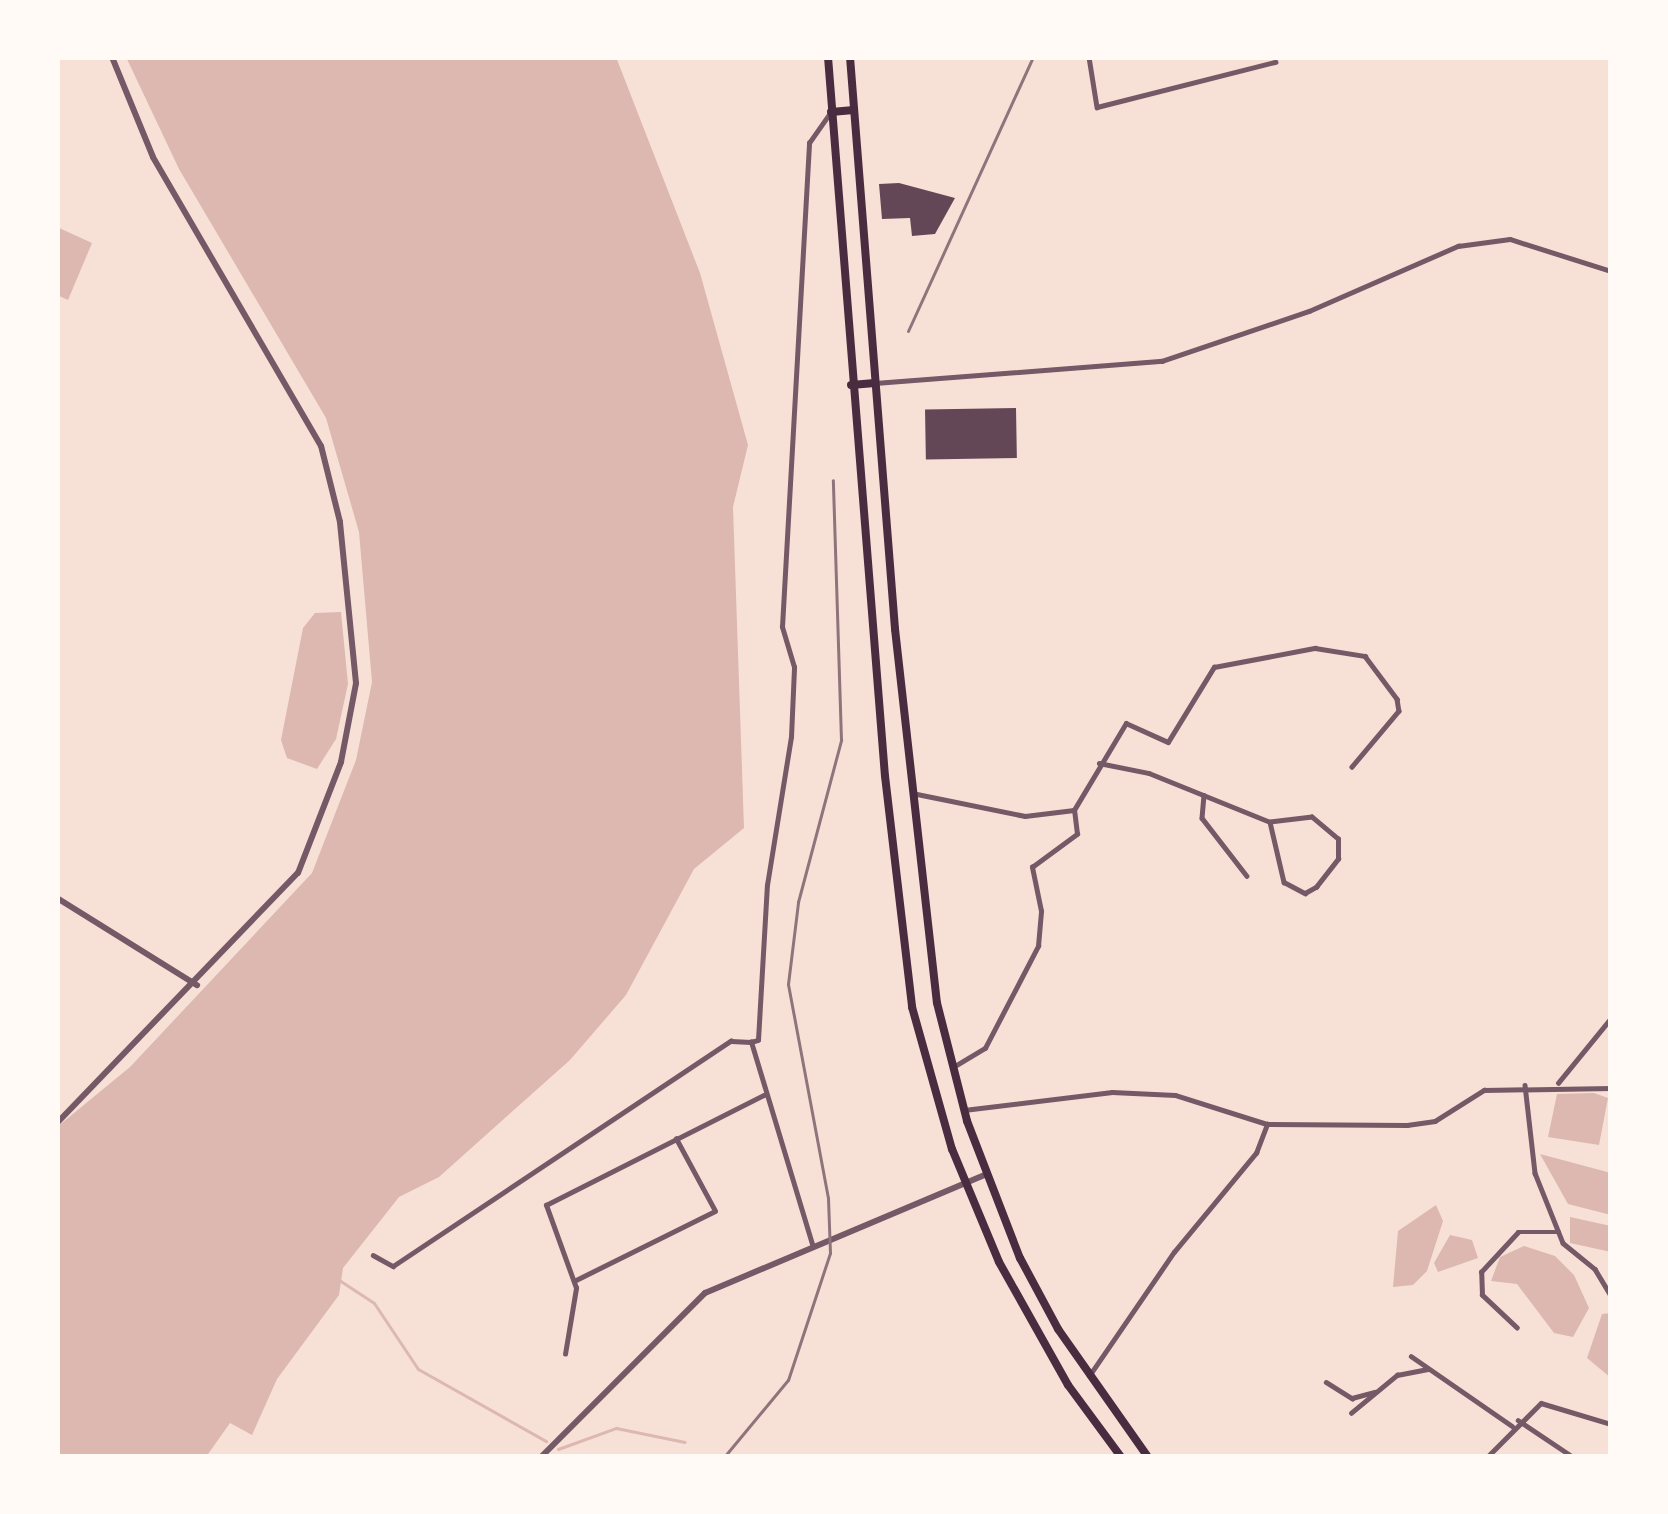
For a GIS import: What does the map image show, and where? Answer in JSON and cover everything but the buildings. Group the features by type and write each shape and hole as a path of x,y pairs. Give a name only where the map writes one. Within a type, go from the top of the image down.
{"main road":[{"path":"828,57 851,386 902,948 926,1066 966,1183 1022,1308 1121,1457"},
{"path":"850,57 911,793 932,978 964,1110 1020,1258 1089,1376 1148,1457"},
{"path":"831,112 854,110"},
{"path":"851,386 875,383"}],"street":[{"path":"57,1123 197,985 305,859 340,762 356,683 355,628 321,446 153,157 112,57"},
{"path":"1089,57 1097,106 1275,62"},
{"path":"374,1255 393,1266 731,1041 758,1040 767,885 791,737 794,667 782,627 809,143 831,112"},
{"path":"875,383 1162,361 1309,311 1458,245 1510,239 1611,271"},
{"path":"952,1067 985,1048 1038,946 1042,918 1032,867 1077,834 1074,810 1126,723 1168,742 1214,668 1334,647 1371,661 1399,705 1352,767"},
{"path":"1100,763 1204,795 1270,822 1312,817 1338,839 1338,859 1316,887 1305,893 1284,882 1270,822"},
{"path":"911,793 1025,815 1074,810"},
{"path":"1204,795 1202,818 1247,876"},
{"path":"57,898 197,985"},
{"path":"1558,1083 1611,1018"},
{"path":"751,1042 812,1244"},
{"path":"964,1110 1103,1093 1170,1094 1268,1124 1424,1123 1484,1090 1558,1083 1611,1088"},
{"path":"1525,1085 1535,1173 1559,1232 1611,1296"},
{"path":"565,1354 574,1282 546,1205 764,1095"},
{"path":"1089,1376 1174,1252 1256,1153 1268,1124"},
{"path":"574,1282 715,1211 676,1139"},
{"path":"541,1457 704,1292 987,1174"},
{"path":"1517,1328 1485,1299 1481,1272 1518,1232 1559,1232"},
{"path":"1411,1356 1573,1457"},
{"path":"1351,1413 1397,1375 1429,1370"},
{"path":"1326,1382 1352,1398 1381,1389"},
{"path":"1487,1457 1515,1423 1540,1403 1611,1424"}],"shaded area":[{"path":"126,57 616,57 700,273 748,445 733,507 744,828 694,869 626,995 570,1060 439,1177 399,1197 343,1268 339,1295 277,1379 252,1435 230,1423 206,1457 57,1457 57,1127 130,1067 312,873 356,760 372,682 359,532 326,418 179,169"},
{"path":"57,227 92,243 68,300 57,295"},
{"path":"341,612 348,684 336,739 317,769 287,758 281,740 303,628 315,613"},
{"path":"1594,1093 1608,1098 1599,1145 1548,1137 1557,1094"},
{"path":"1540,1154 1611,1173 1611,1215 1568,1204"},
{"path":"1436,1205 1443,1221 1427,1271 1413,1285 1393,1287 1398,1231"},
{"path":"1570,1217 1611,1226 1611,1252 1570,1243"},
{"path":"1450,1235 1472,1240 1478,1258 1438,1272 1434,1263"},
{"path":"1524,1246 1555,1256 1574,1275 1589,1308 1573,1337 1554,1333 1517,1284 1491,1281 1500,1257"},
{"path":"1611,1313 1611,1378 1587,1358 1602,1314"}],"waterway":[{"path":"339,1280 374,1303 418,1369 546,1441"},
{"path":"558,1449 616,1428 685,1442"}],"railway":[{"path":"908,331 1033,57"},
{"path":"724,1457 788,1380 830,1253 828,1198 788,984 798,902 841,740 833,480"}]}
